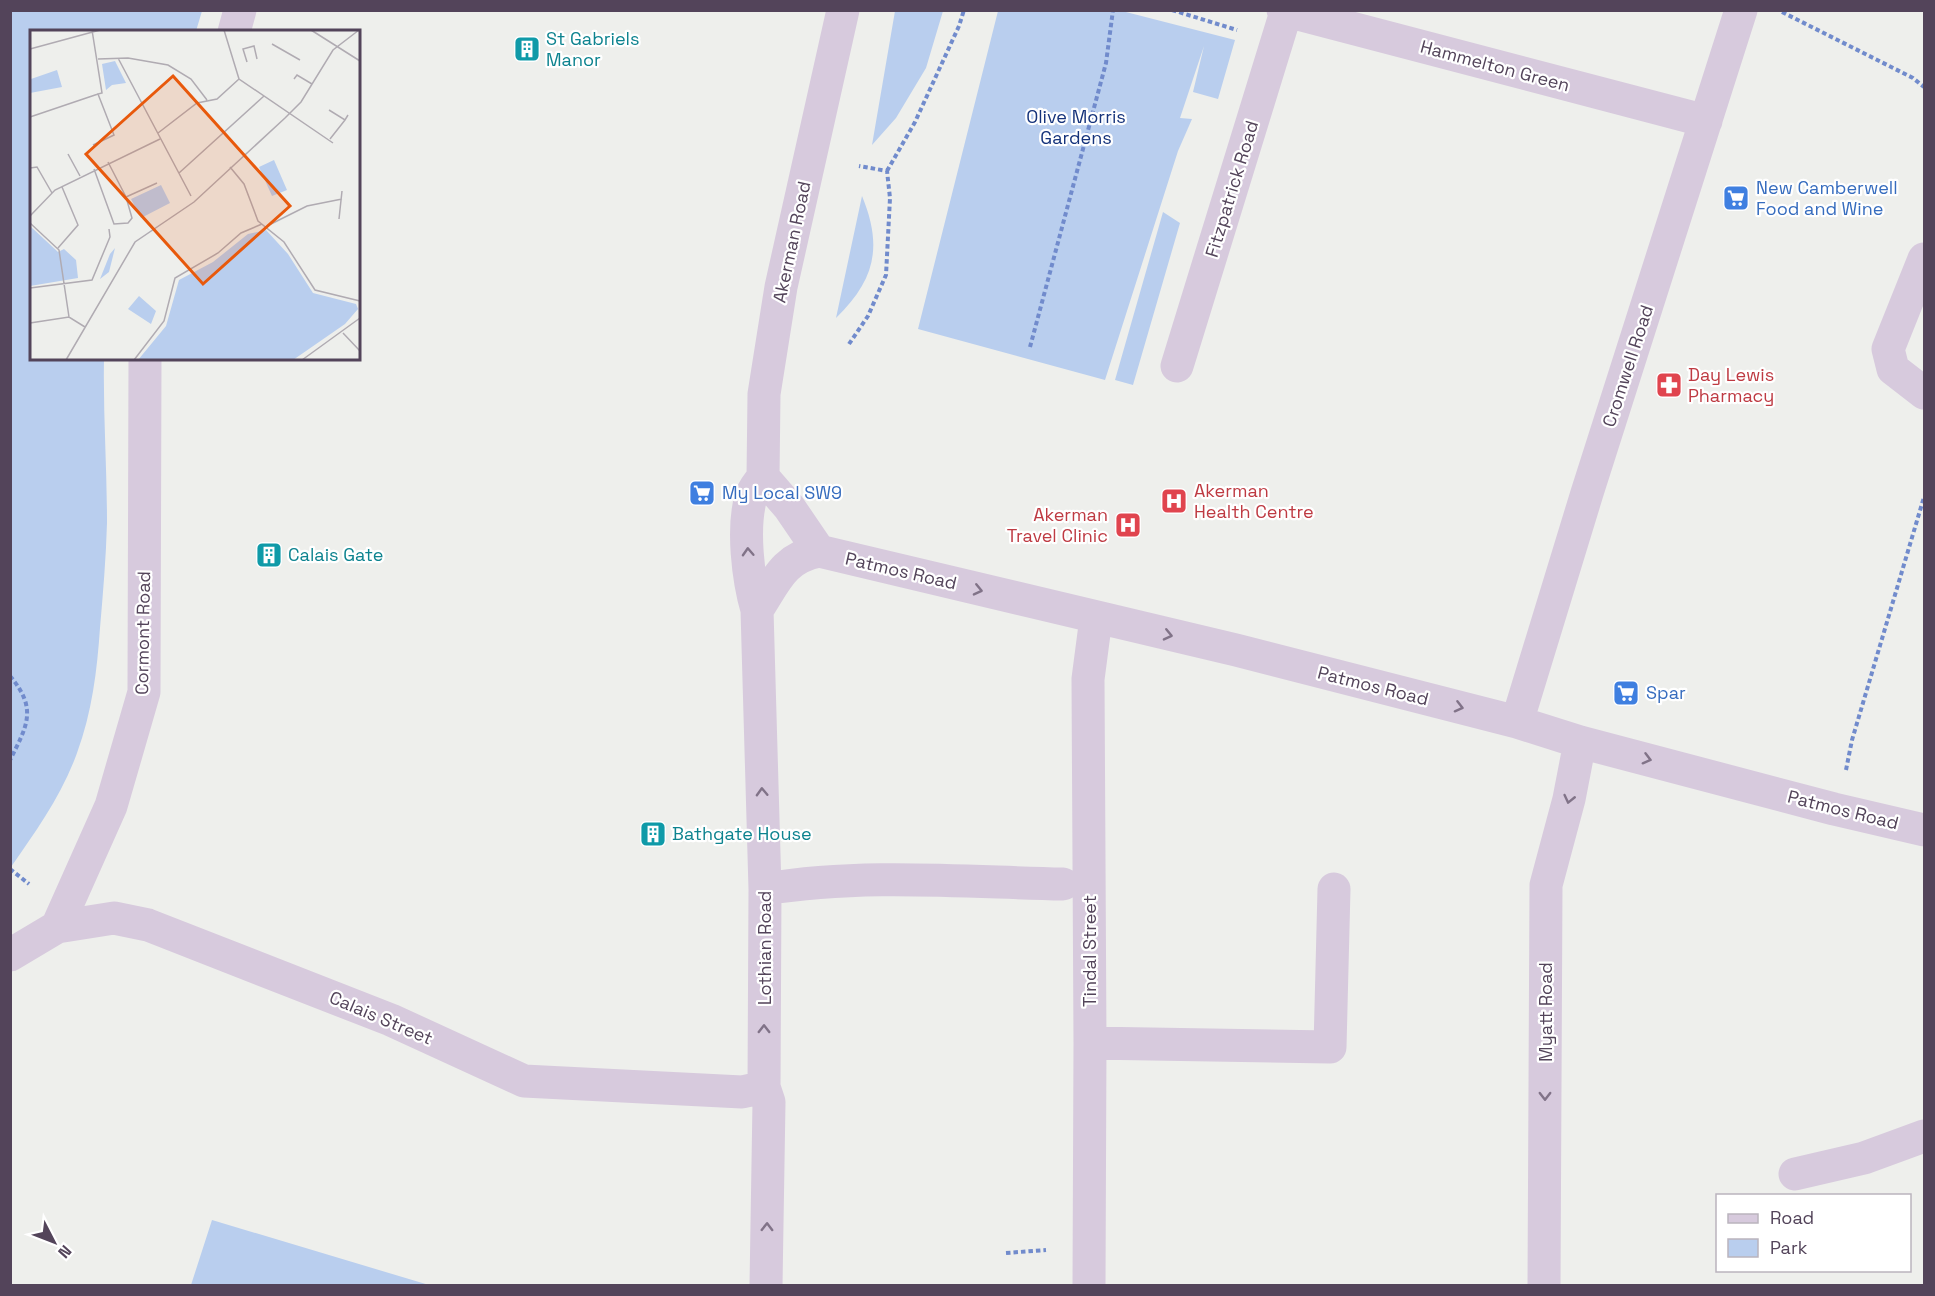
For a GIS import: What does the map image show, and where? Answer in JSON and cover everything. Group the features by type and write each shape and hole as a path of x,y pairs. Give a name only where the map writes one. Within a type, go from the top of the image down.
{"street":[{"path":"235,30 240,10"},
{"name":"Akerman Road","path":"764,477 764,394 782,287 843,10"},
{"name":"Cromwell Road","path":"1517,722 1587,493 1741,10"},
{"name":"Hammelton Green","path":"1285,11 1706,121"},
{"name":"Fitzpatrick Road","path":"1177,366 1285,11"},
{"path":"1924,259 1888,349 1893,369 1924,393"},
{"name":"Cormont Road","path":"57,927 111,806 144,692 145,360"},
{"path":"757,610 790,562 806,554 819,551 789,507 764,477"},
{"name":"Lothian Road","path":"764,477 751,495 747,532 750,586 757,610 765,889 764,1087 769,1102 766,1286"},
{"name":"Patmos Road","path":"819,551 1236,650 1517,722 1580,742 1924,830"},
{"name":"Tindal Street","path":"1089,1286 1088,678 1095,618"},
{"name":"Myatt Road","path":"1544,1286 1546,885 1569,799 1580,742"},
{"path":"765,889 811,882 884,880 1063,884"},
{"path":"1090,1043 1330,1047 1334,889"},
{"name":"Calais Street","path":"10,955 57,927 114,918 148,925 391,1020 524,1082 741,1092 764,1087"},
{"path":"1795,1174 1864,1158 1924,1136"}],"path":[{"path":"849,344 868,316 886,275 890,198 887,171 915,122 959,26 964,10"},
{"path":"1030,347 1106,63 1113,10"},
{"path":"1172,10 1238,30"},
{"path":"1780,10 1913,78 1924,87"},
{"path":"859,166 887,171"},
{"path":"1834,808 1924,497"},
{"path":"10,676 27,702 28,720 10,760"},
{"path":"10,869 29,884"},
{"path":"1006,1253 1055,1249"}],"green space":[{"path":"11,10 202,11 196,30 30,30 30,360 104,360 107,523 97,660 86,722 77,753 64,783 48,812 11,867"},
{"path":"895,11 943,11 926,68 896,118 872,145"},
{"name":"Olive Morris Gardens","path":"998,11 1122,11 1235,40 1218,99 1193,92 1204,46 1180,118 1192,119 1178,151 1105,380 918,329"},
{"path":"862,196 872,231 872,262 859,290 836,318"},
{"path":"1163,212 1180,223 1133,385 1115,380"},
{"path":"212,1220 429,1285 191,1285"}],"place":[{"name":"St Gabriels Manor","path":"527,49"},
{"name":"New Camberwell Food and Wine","path":"1736,198"},
{"name":"Day Lewis Pharmacy","path":"1669,385"},
{"name":"My Local SW9","path":"702,493"},
{"name":"Akerman Health Centre","path":"1174,501"},
{"name":"Akerman Travel Clinic","path":"1128,525"},
{"name":"Calais Gate","path":"269,555"},
{"name":"Spar","path":"1626,693"},
{"name":"Bathgate House","path":"653,834"}]}
